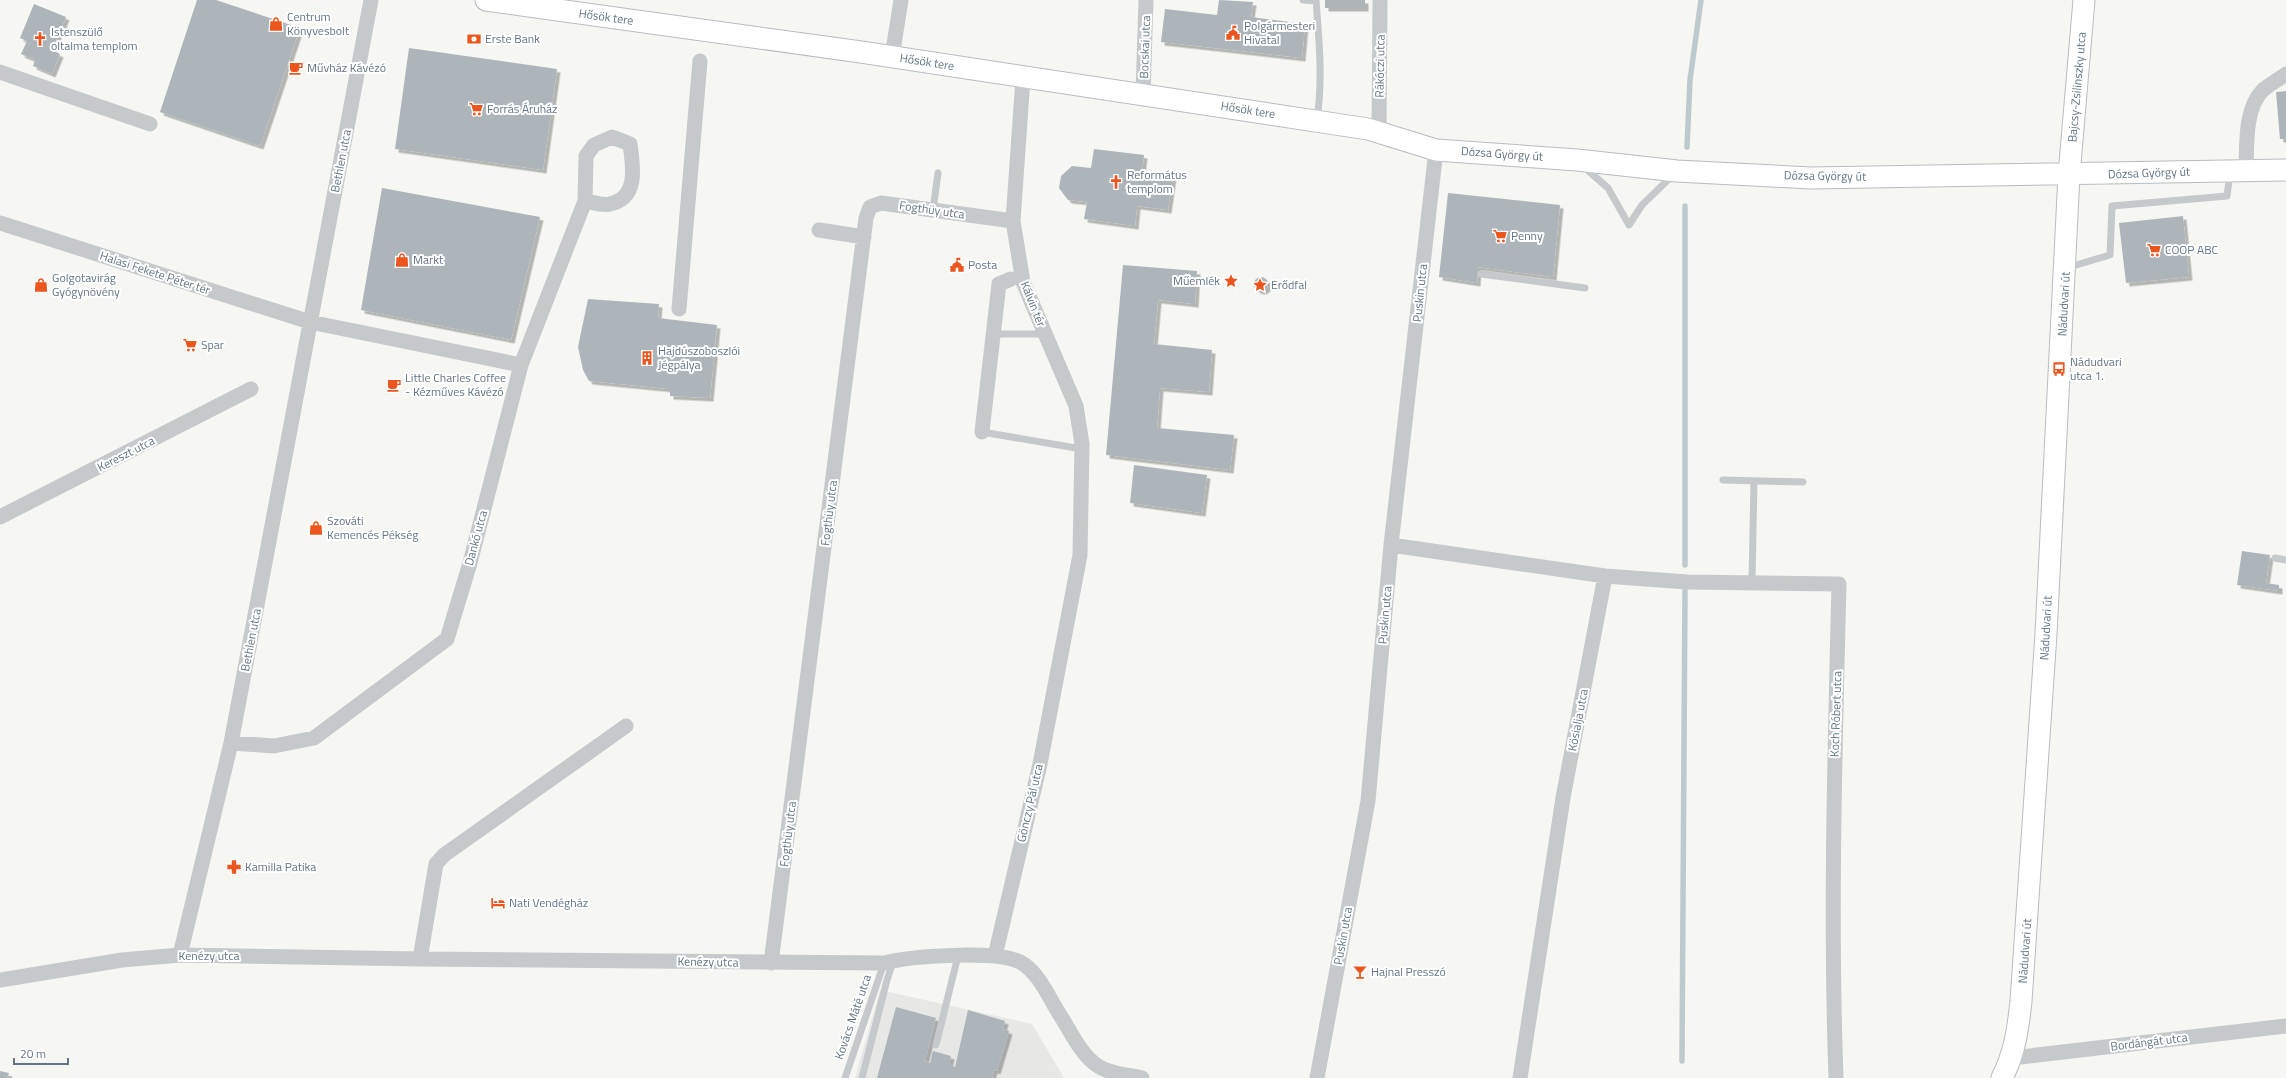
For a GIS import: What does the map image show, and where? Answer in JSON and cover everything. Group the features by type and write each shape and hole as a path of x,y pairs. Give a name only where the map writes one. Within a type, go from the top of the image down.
{"street":[{"name":"Bethlen utca","path":"180,955 231,744 371,0"},
{"name":"Hősök tere","path":"486,0 892,57 1373,130"},
{"path":"892,57 902,0"},
{"name":"Bocskai utca","path":"1143,94 1146,0"},
{"name":"Rákóczi utca","path":"1373,130 1380,0"},
{"name":"Bajcsy-Zsilinszky utca","path":"2069,174 2084,0"},
{"path":"679,308 700,61"},
{"path":"0,72 150,124"},
{"path":"2238,171 2255,102 2262,91 2286,74"},
{"name":"Kálvin tér","path":"1023,78 1013,221 1023,282 1076,406 1082,449"},
{"name":"Dózsa György út","path":"1373,130 1436,150 1577,160 1677,171 1812,178 2286,170"},
{"name":"Dankó utca","path":"231,744 274,746 314,738 447,639 470,563 521,365 585,202 586,156 594,145 612,137 630,144 633,163 632,185 626,196 609,205 585,202"},
{"name":"Puskin utca","path":"1317,1078 1368,801 1391,545 1436,150"},
{"name":"Nádudvari út","path":"2002,1078 2012,1058 2019,1027 2046,634 2066,268 2069,174"},
{"name":"Fogthüy utca","path":"772,963 866,218 870,208 881,203 1013,221"},
{"name":"Halasi Fekete Péter tér","path":"0,224 310,322"},
{"path":"819,230 863,240"},
{"path":"982,432 998,284 1011,279"},
{"path":"310,322 521,365"},
{"name":"Kereszt utca","path":"0,517 251,389"},
{"name":"Gönczy Pál utca","path":"996,956 1040,764 1080,555 1082,449"},
{"path":"1391,545 1605,576"},
{"name":"Koch Róbert utca","path":"1605,576 1687,582 1752,581 1839,584 1833,827 1832,975 1836,1078"},
{"name":"Kösialja utca","path":"1520,1078 1563,798 1605,576"},
{"path":"420,959 436,864 444,855 626,726"},
{"name":"Kenézy utca","path":"0,980 122,960 180,955 772,963 889,961 958,956 996,956"},
{"path":"996,956 1020,962 1034,974 1092,1062 1109,1071 1142,1078"},
{"name":"Bordángát utca","path":"2012,1058 2286,1026"}],"lane":[{"path":"1303,0 1316,1 1321,61 1320,99 1317,121"},
{"path":"1577,160 1608,188 1629,225 1642,205 1677,171"},
{"path":"2066,268 2110,255 2112,206 2227,196 2238,171"},
{"path":"933,210 938,173"},
{"path":"1481,274 1585,288"},
{"path":"993,334 1046,334"},
{"path":"982,432 1082,449"},
{"path":"1723,480 1803,482"},
{"path":"1752,581 1754,481"},
{"path":"2275,558 2286,560"},
{"path":"936,1045 958,956"},
{"path":"862,1078 887,980 889,961"},
{"name":"Kovács Máté utca","path":"845,1078 889,961"}],"shaded area":[{"path":"880,990 1032,1024 1064,1078 855,1078"}],"building":[{"path":"197,0 216,0 300,28 260,146 160,112"},
{"name":"Polgármesteri Hivatal","path":"1219,0 1253,2 1251,17 1305,24 1302,58 1161,42 1165,9 1217,15"},
{"path":"1325,0 1365,0 1365,8 1325,8"},
{"name":"Istenszülő oltalma templom","path":"34,4 66,17 52,50 60,54 52,74 33,66 35,60 21,54 27,41 20,38"},
{"name":"Forrás Áruház","path":"409,48 557,69 543,170 395,149"},
{"path":"2286,91 2286,139 2280,139 2276,92"},
{"name":"Református templom","path":"1094,149 1144,155 1142,172 1173,176 1168,210 1137,206 1135,226 1084,219 1087,202 1068,200 1059,188 1061,176 1072,166 1091,168"},
{"path":"382,188 540,217 511,340 361,310"},
{"name":"Penny","path":"1448,193 1560,205 1553,277 1478,267 1477,283 1439,277"},
{"name":"COOP ABC","path":"2183,216 2189,277 2126,283 2119,223"},
{"path":"1123,265 1197,271 1195,304 1158,300 1154,344 1212,350 1209,392 1160,388 1157,428 1234,435 1230,470 1106,455"},
{"path":"1261,277 1266,279 1268,284 1266,289 1261,291 1256,289 1254,284 1256,279"},
{"name":"Hajdúszoboszlói Jégpálya","path":"588,299 659,304 658,318 717,325 710,398 670,396 670,389 589,381 583,370 578,347"},
{"path":"1134,465 1207,475 1202,513 1130,503"},
{"path":"2242,551 2270,555 2266,583 2279,585 2279,591 2237,585"},
{"path":"896,1007 936,1018 925,1061 930,1063 933,1051 951,1056 949,1065 955,1067 968,1010 1005,1021 1003,1029 1009,1031 997,1071 994,1070 992,1078 877,1078"},
{"path":"0,1071 9,1073 7,1078 0,1078"}],"waterway":[{"path":"1687,147 1690,80 1701,0"},
{"path":"1685,206 1685,565"},
{"path":"1682,1061 1685,591"}],"place":[{"name":"Centrum Könyvesbolt","path":"276,24"},
{"name":"Polgármesteri Hivatal","path":"1233,33"},
{"name":"Istenszülő oltalma templom","path":"40,39"},
{"name":"Erste Bank","path":"474,39"},
{"name":"Művház Kávézó","path":"296,68"},
{"name":"Forrás Áruház","path":"476,109"},
{"name":"Református templom","path":"1116,182"},
{"name":"Penny","path":"1500,236"},
{"name":"COOP ABC","path":"2154,250"},
{"name":"Markt","path":"402,260"},
{"name":"Posta","path":"957,265"},
{"name":"Műemlék","path":"1231,281"},
{"name":"Golgotavirág Gyógynövény","path":"41,285"},
{"name":"Erődfal","path":"1260,285"},
{"name":"Spar","path":"190,345"},
{"name":"Hajdúszoboszlói Jégpálya","path":"647,358"},
{"name":"Nádudvari utca 1.","path":"2059,369"},
{"name":"Little Charles Coffee - Kézműves Kávézó","path":"394,385"},
{"name":"Szováti Kemencés Pékség","path":"316,528"},
{"name":"Kamilla Patika","path":"234,867"},
{"name":"Nati Vendégház","path":"498,903"},
{"name":"Hajnal Presszó","path":"1360,972"}]}
